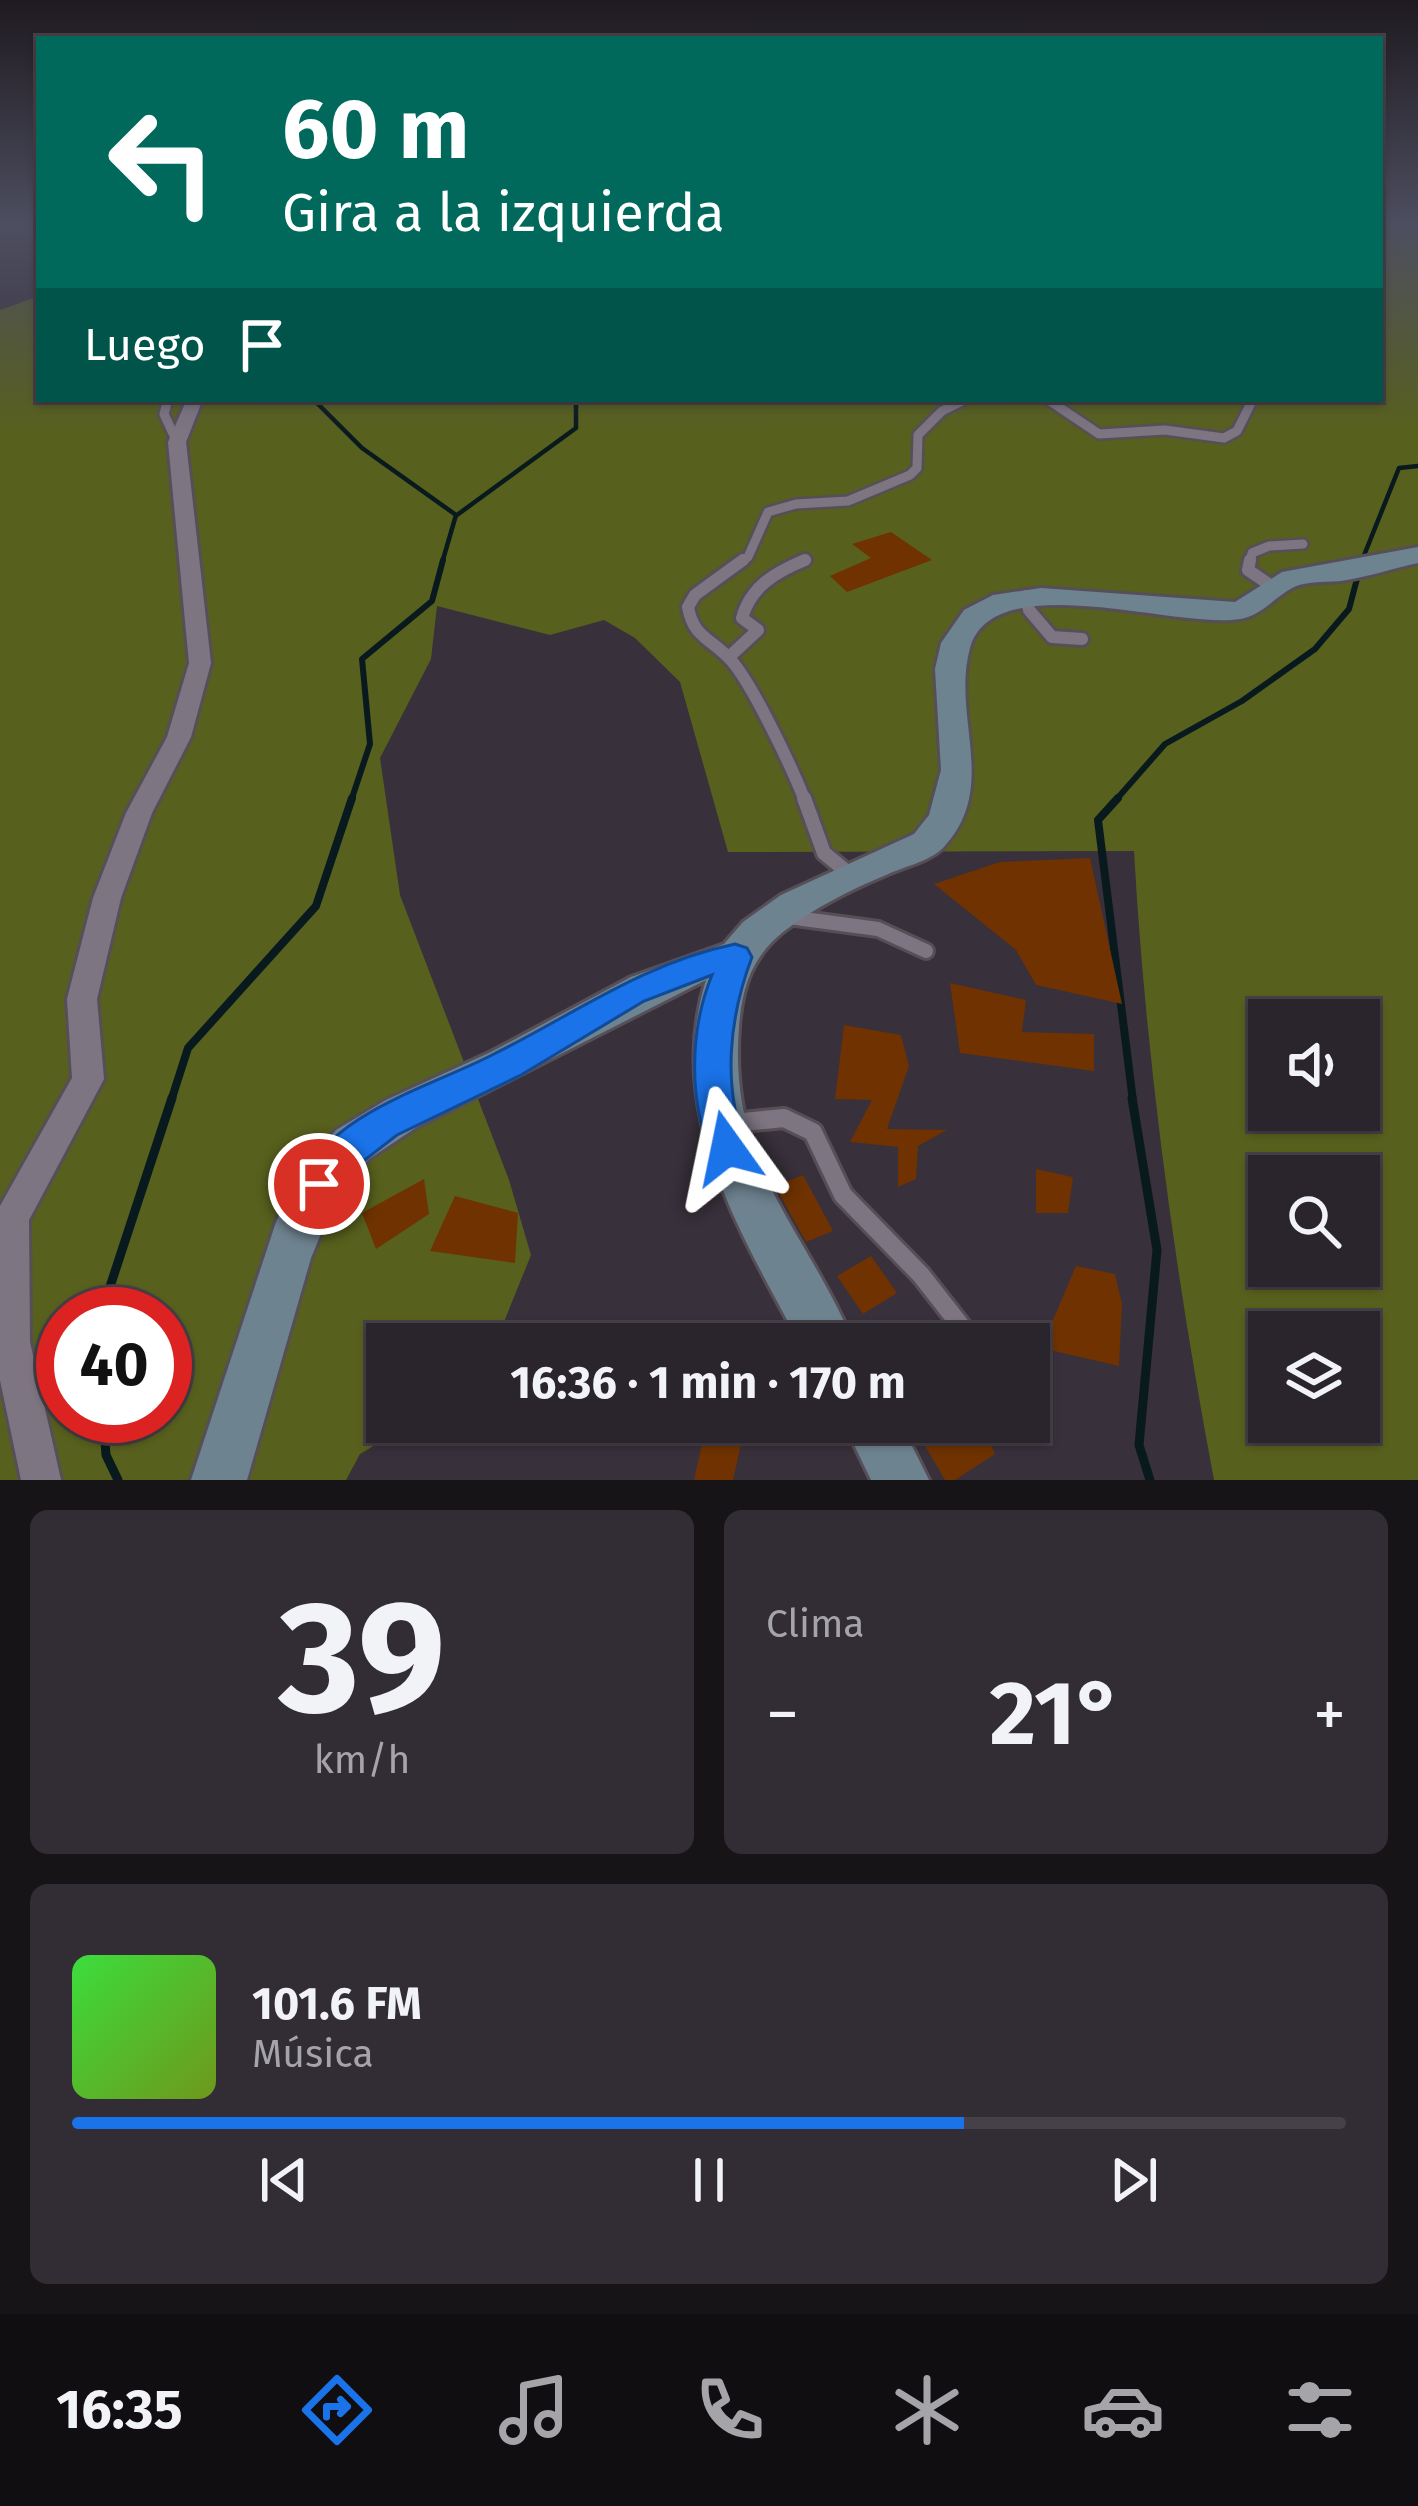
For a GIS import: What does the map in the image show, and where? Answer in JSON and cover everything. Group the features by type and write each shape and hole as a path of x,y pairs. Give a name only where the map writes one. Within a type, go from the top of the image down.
{"street":[{"path":"41,1480 11,1342 12,1218 88,1079 82,998 107,898 139,813 178,737 200,663 177,442 194,402"},
{"path":"817,1323 735,1171 718,1125 711,1057 723,988 735,957 779,916 927,843 946,824 958,798 951,663 957,638 984,610 1026,596 1065,596 1219,614 1246,610 1291,578 1418,555"},
{"path":"219,1480 279,1277 319,1184 339,1157 384,1124 509,1064 632,992 693,966 735,957"},
{"path":"881,1443 901,1480"}],"lane":[{"path":"167,402 164,414 177,442"},
{"path":"852,876 824,853 791,766 729,657 698,633 687,616 688,607 695,595 748,557 768,512 796,504 848,502 910,475 917,468 918,435 942,411 960,402"},
{"path":"1051,402 1099,434 1165,430 1224,438 1238,431 1252,402"},
{"path":"1273,587 1248,571 1252,553 1269,546 1303,544"},
{"path":"729,657 758,631 742,618 748,601 785,568 806,560"},
{"path":"1026,596 1029,610 1052,638 1082,639"},
{"path":"779,916 878,929 926,951"},
{"path":"718,1125 784,1118 813,1132 843,1195 920,1275 958,1323"}],"green space":[{"path":"1383,295 1418,295 1418,1480 1214,1480 1164,1167 1134,851 728,852 680,682 635,638 604,620 550,635 437,606 431,659 380,758 400,895 509,1180 531,1255 503,1323 366,1323 366,1443 379,1443 360,1454 346,1480 0,1480 0,310 36,297 36,402 1383,402"}],"building":[{"path":"891,532 932,560 847,592 830,576 871,558 852,544"},
{"path":"1090,858 1122,1004 1036,985 1016,950 934,884 1000,862"},
{"path":"950,983 1026,1000 1022,1032 1094,1034 1094,1071 960,1053"},
{"path":"844,1025 901,1035 909,1066 887,1129 947,1130 918,1146 916,1179 898,1187 898,1147 850,1142 872,1100 835,1099"},
{"path":"1036,1169 1073,1177 1068,1213 1036,1213"},
{"path":"803,1175 833,1231 806,1242 775,1186"},
{"path":"424,1179 429,1214 376,1249 362,1213"},
{"path":"455,1196 518,1213 515,1263 430,1251"},
{"path":"871,1256 897,1293 863,1314 837,1276"},
{"path":"1076,1266 1115,1274 1122,1304 1119,1366 1050,1350 1050,1327"},
{"path":"702,1443 741,1444 733,1480 694,1480"},
{"path":"923,1443 990,1443 995,1454 955,1480 945,1480"}],"waterway":[{"path":"316,402 362,448 456,515 442,563"},
{"path":"457,515 576,428 576,402"},
{"path":"1362,561 1399,468 1418,466"},
{"path":"171,1101 188,1048 316,906 370,744 362,659 432,601 443,560"},
{"path":"1115,801 1165,744 1242,701 1315,649 1349,609 1362,561"},
{"path":"1118,798 1098,820 1133,1101"},
{"path":"110,1287 172,1098"},
{"path":"1132,1098 1157,1250 1139,1445 1150,1480"},
{"path":"105,1443 118,1480"}],"route":[{"path":"319,1184 339,1157 384,1124 509,1064 632,992 693,966 735,957 723,988 711,1057 718,1125 727,1148"}]}
